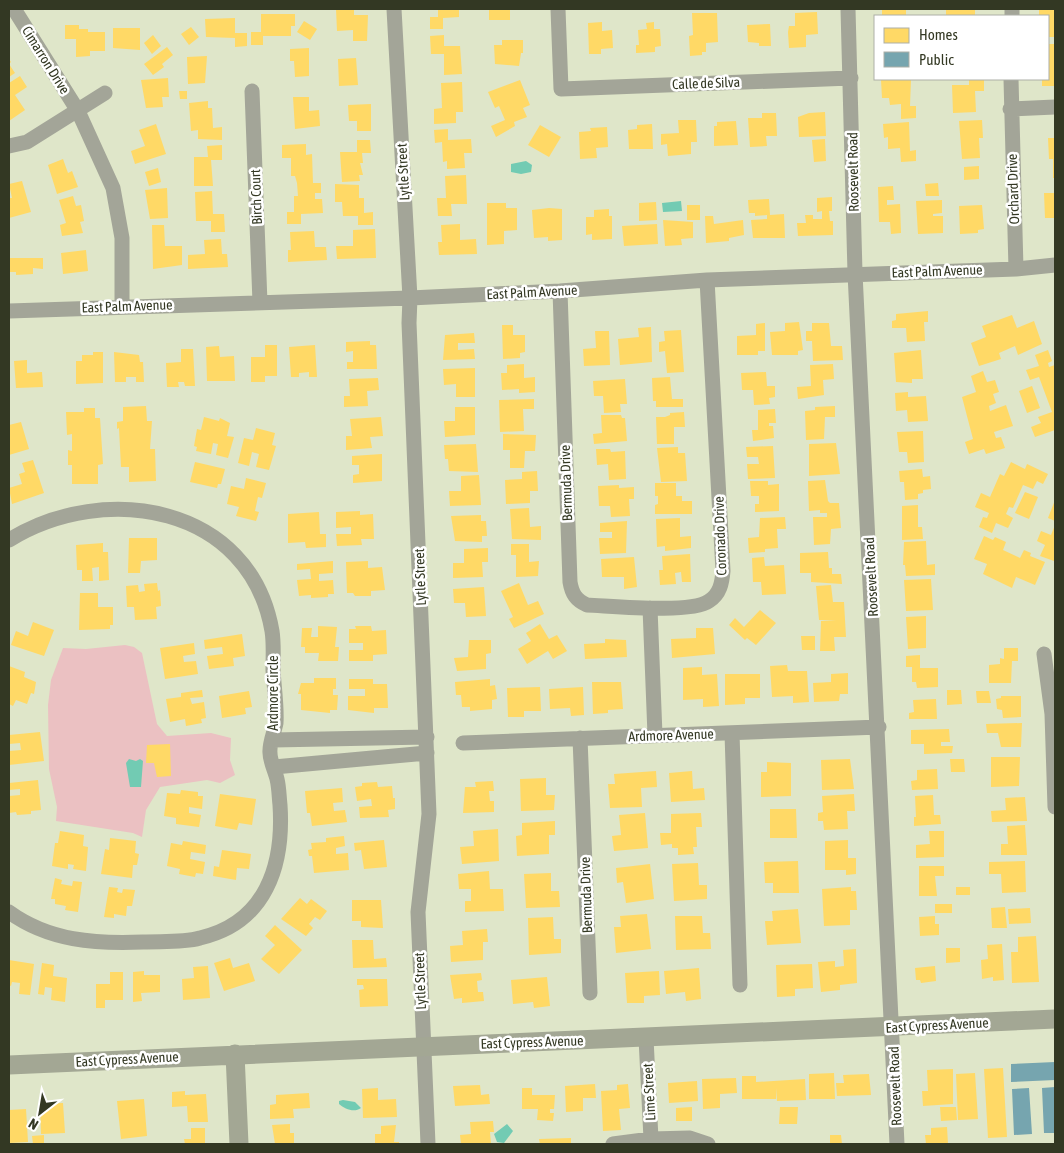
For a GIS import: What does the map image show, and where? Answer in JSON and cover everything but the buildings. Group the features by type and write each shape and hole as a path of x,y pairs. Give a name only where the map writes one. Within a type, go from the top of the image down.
{"main road":[{"name":"East Cypress Avenue","path":"9,1065 235,1054 893,1028 1055,1019"},
{"path":"235,1054 239,1144"}],"street":[{"name":"Cimarron Drive","path":"14,9 78,111 114,188 122,238 122,306"},
{"name":"Lytle Street","path":"394,9 410,298 409,332 427,745 429,814 418,912 428,1144"},
{"name":"Calle de Silva","path":"558,9 560,89 850,78"},
{"name":"Roosevelt Road","path":"848,9 855,273 879,727 897,1144"},
{"name":"Orchard Drive","path":"1011,80 1010,109 1016,269"},
{"name":"Birch Court","path":"252,91 260,303"},
{"path":"9,146 27,142 105,94"},
{"path":"1010,109 1055,107"},
{"name":"East Palm Avenue","path":"9,311 410,298 560,291 707,280 855,273 1016,269 1055,265"},
{"name":"Coronado Drive","path":"650,608 702,606 716,596 722,584 723,571 707,280"},
{"name":"Bermuda Drive","path":"560,291 570,582 572,594 580,602 587,605 650,608"},
{"name":"Ardmore Circle","path":"9,540 38,523 64,516 115,510 137,510 173,516 209,532 233,551 251,573 262,596 272,632 276,721 270,753 278,782 281,836 275,873 256,904 232,926 216,934 188,940 96,943 55,936 11,919"},
{"path":"650,608 655,735"},
{"path":"1044,654 1053,714 1055,806"},
{"name":"Ardmore Avenue","path":"463,743 879,727"},
{"path":"732,733 740,985"},
{"name":"Bermuda Drive","path":"580,738 590,993"},
{"path":"273,740 427,745"},
{"path":"274,767 427,745"},
{"name":"Lime Street","path":"613,1144 651,1139 646,1038"},
{"path":"651,1139 690,1138 708,1144"}],"shaded area":[{"path":"125,645 134,647 142,653 157,724 167,736 211,733 231,738 230,760 235,775 220,783 207,780 160,787 146,810 142,837 133,833 56,821 57,807 49,769 48,705 51,680 63,648 86,649"}],"water":[{"path":"526,161 532,165 531,172 521,174 511,172 511,164"},
{"path":"681,201 682,211 663,212 662,203"},
{"path":"129,759 136,761 140,759 143,761 141,787 130,787 126,763"},
{"path":"339,1101 355,1102 361,1108 355,1110 347,1109 339,1104"},
{"path":"507,1124 513,1131 504,1143 497,1142 494,1134"}]}
